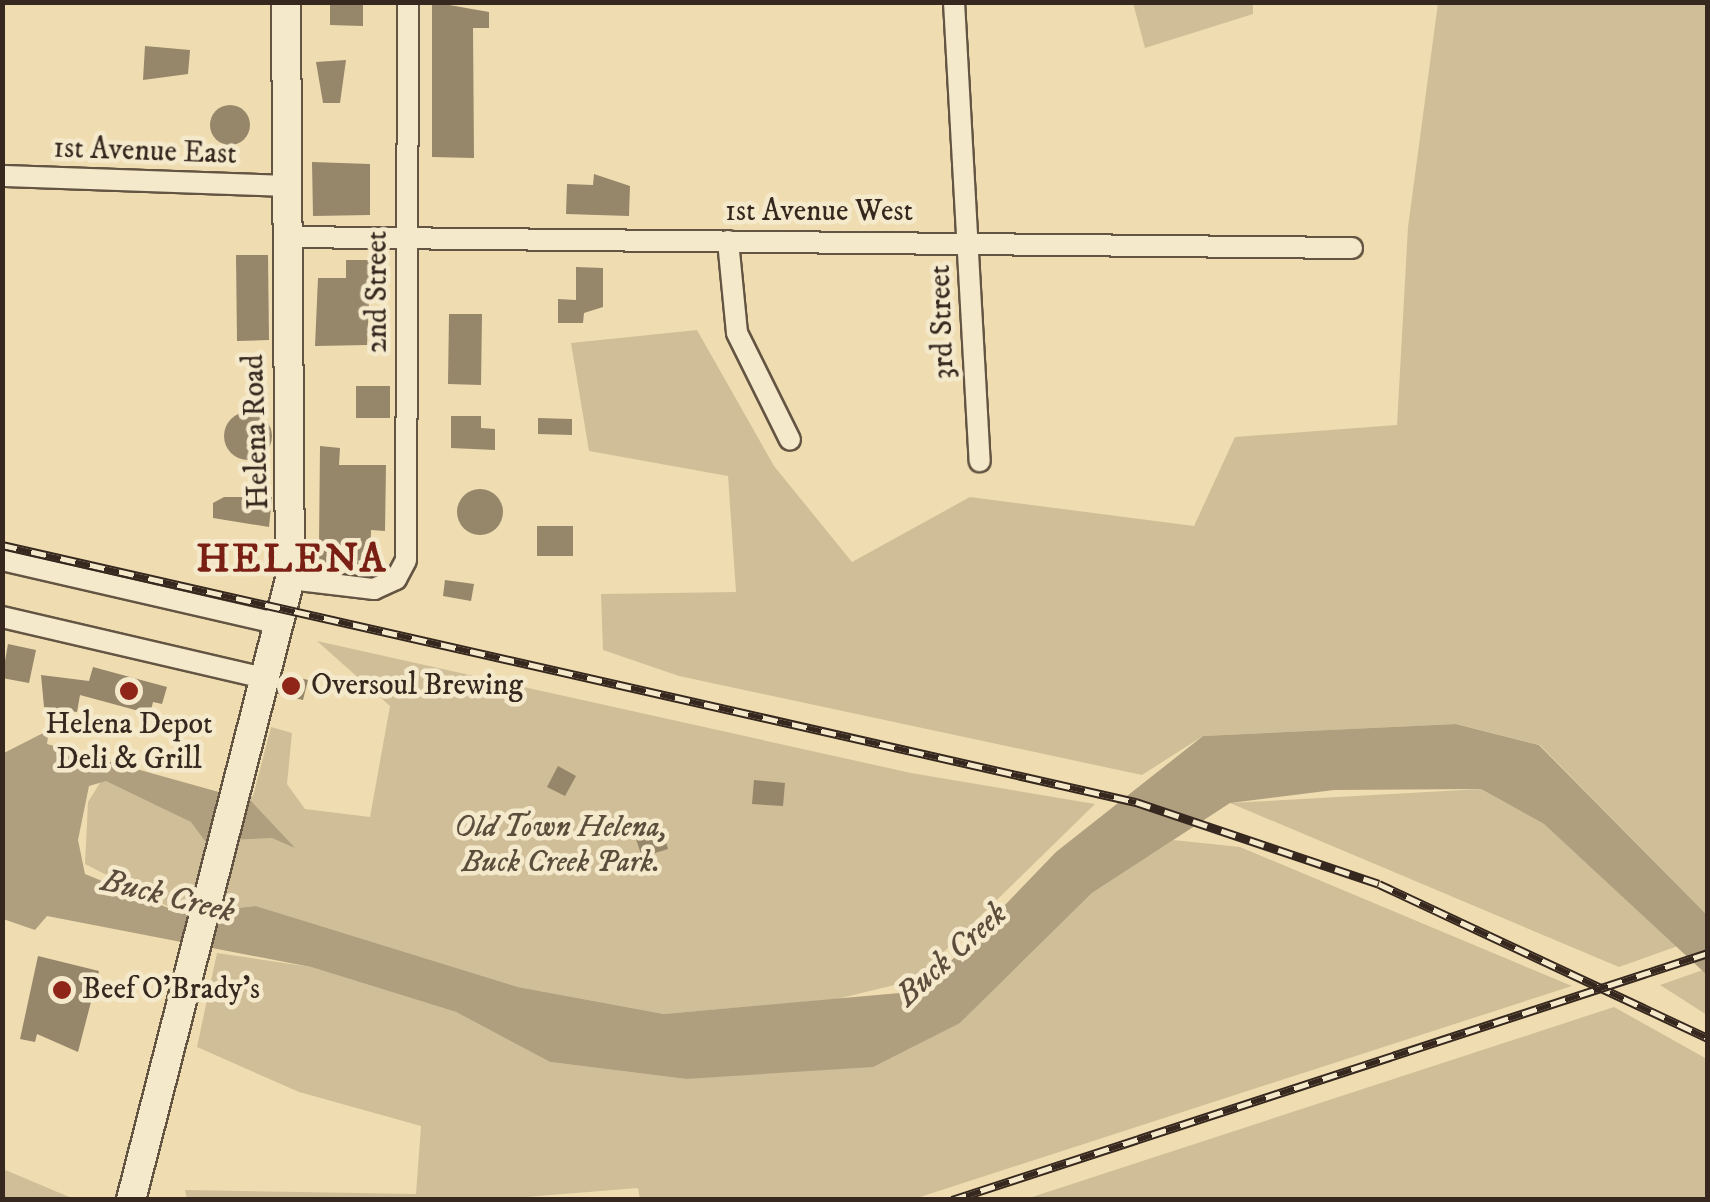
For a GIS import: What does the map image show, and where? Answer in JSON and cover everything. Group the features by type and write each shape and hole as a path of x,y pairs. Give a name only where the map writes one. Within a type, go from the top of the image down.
{"main road":[{"name":"Helena Road","path":"132,1200 290,579 284,186 286,2"}],"street":[{"name":"2nd Street","path":"290,579 359,590 396,579 408,548 408,2"},
{"name":"3rd Street","path":"954,2 980,461"},
{"name":"1st Avenue East","path":"2,176 284,186"},
{"name":"1st Avenue West","path":"285,238 1352,248"},
{"path":"728,241 737,333 790,440"},
{"path":"2,560 280,624"},
{"path":"2,616 265,678"}],"green space":[{"path":"1133,3 1253,3 1253,14 1145,48"},
{"path":"1438,3 1707,3 1707,915 1540,745 1457,724 1203,736 1142,775 679,676 603,650 601,594 736,592 728,476 589,451 571,343 697,330 774,466 852,562 970,497 1194,526 1235,437 1397,425 1408,227"},
{"name":"Old Town Helena, Buck Creek Park.","path":"317,641 911,773 1095,804 915,980 837,999 664,1014 518,987 256,906 183,914 85,864 88,802 103,778 253,796 271,727 292,733 287,784 305,809 370,817 390,706"},
{"path":"1481,789 1544,824 1678,946 1619,967 1230,803"},
{"path":"1173,840 1240,847 1572,986 914,1199 640,1200 638,1188 490,1200 187,1200 185,1190 416,1194 421,1126 299,1092 197,1047 217,953 311,967 456,1012 550,1062 686,1079 960,1023 1092,893"},
{"path":"1703,970 1707,975 1707,1015 1660,985"},
{"path":"1614,1007 1707,1059 1707,1199 1026,1199"},
{"path":"3,1169 74,1199 3,1199"}],"shaded area":[{"path":"1456,724 1539,745 1707,915 1707,975 1544,824 1481,789 1334,790 1230,803 1092,893 960,1023 873,1067 686,1079 550,1062 456,1012 311,967 47,916 35,930 3,919 2,754 49,730 47,744 251,801 295,848 272,838 205,841 191,822 106,781 89,786 78,840 85,874 183,914 256,906 518,987 664,1014 922,991 1056,852 1203,736"}],"building":[{"path":"330,2 363,2 363,26 330,25"},
{"path":"432,2 489,12 489,28 473,28 474,158 432,157"},
{"path":"145,46 190,50 188,74 143,80"},
{"path":"346,60 340,103 323,103 316,62"},
{"path":"230,105 244,111 250,125 244,139 230,145 216,139 210,125 216,111"},
{"path":"312,162 370,164 370,215 313,216"},
{"path":"594,174 630,186 629,216 566,214 567,184 593,185"},
{"path":"236,255 268,255 269,340 237,341"},
{"path":"346,260 371,260 367,345 315,346 318,278 346,278"},
{"path":"576,267 603,268 603,307 584,313 583,323 558,323 558,299 576,300"},
{"path":"449,314 482,314 481,385 448,384"},
{"path":"356,386 390,386 390,418 356,418"},
{"path":"248,412 265,419 272,436 265,453 248,460 231,453 224,436 231,419"},
{"path":"451,416 481,416 481,428 495,429 495,450 451,448"},
{"path":"538,418 572,419 572,435 538,434"},
{"path":"320,446 340,448 339,465 386,465 385,531 371,530 370,571 310,568 310,545 319,546"},
{"path":"480,489 496,496 503,512 496,528 480,535 464,528 457,512 464,496"},
{"path":"224,497 272,497 269,527 213,518 213,503"},
{"path":"537,526 573,526 573,556 537,556"},
{"path":"445,580 474,584 471,601 443,596"},
{"path":"8,644 36,650 29,683 2,678"},
{"path":"93,667 167,687 162,704 153,702 150,714 80,695 77,712 44,707 41,675 89,681"},
{"name":"Oversoul Brewing","path":"284,674 308,680 303,700 278,694"},
{"path":"558,766 576,776 565,796 547,787"},
{"path":"754,780 785,783 783,806 752,804"},
{"path":"663,830 668,849 642,857 636,839"},
{"name":"Beef O'Brady's","path":"38,956 99,971 78,1052 37,1034 35,1042 20,1039"}],"railway":[{"path":"2,545 1136,802 1379,884 1708,1038"},
{"path":"952,1200 1708,953"}],"place":[{"name":"Oversoul Brewing","path":"291,686"},
{"name":"Helena Depot Deli & Grill","path":"129,691"},
{"name":"Beef O'Brady's","path":"62,990"}],"district":[{"name":"HELENA","path":"292,560"}],"water label":[{"name":"Buck Creek","path":"168,897"},
{"name":"Buck Creek","path":"952,955"}]}
